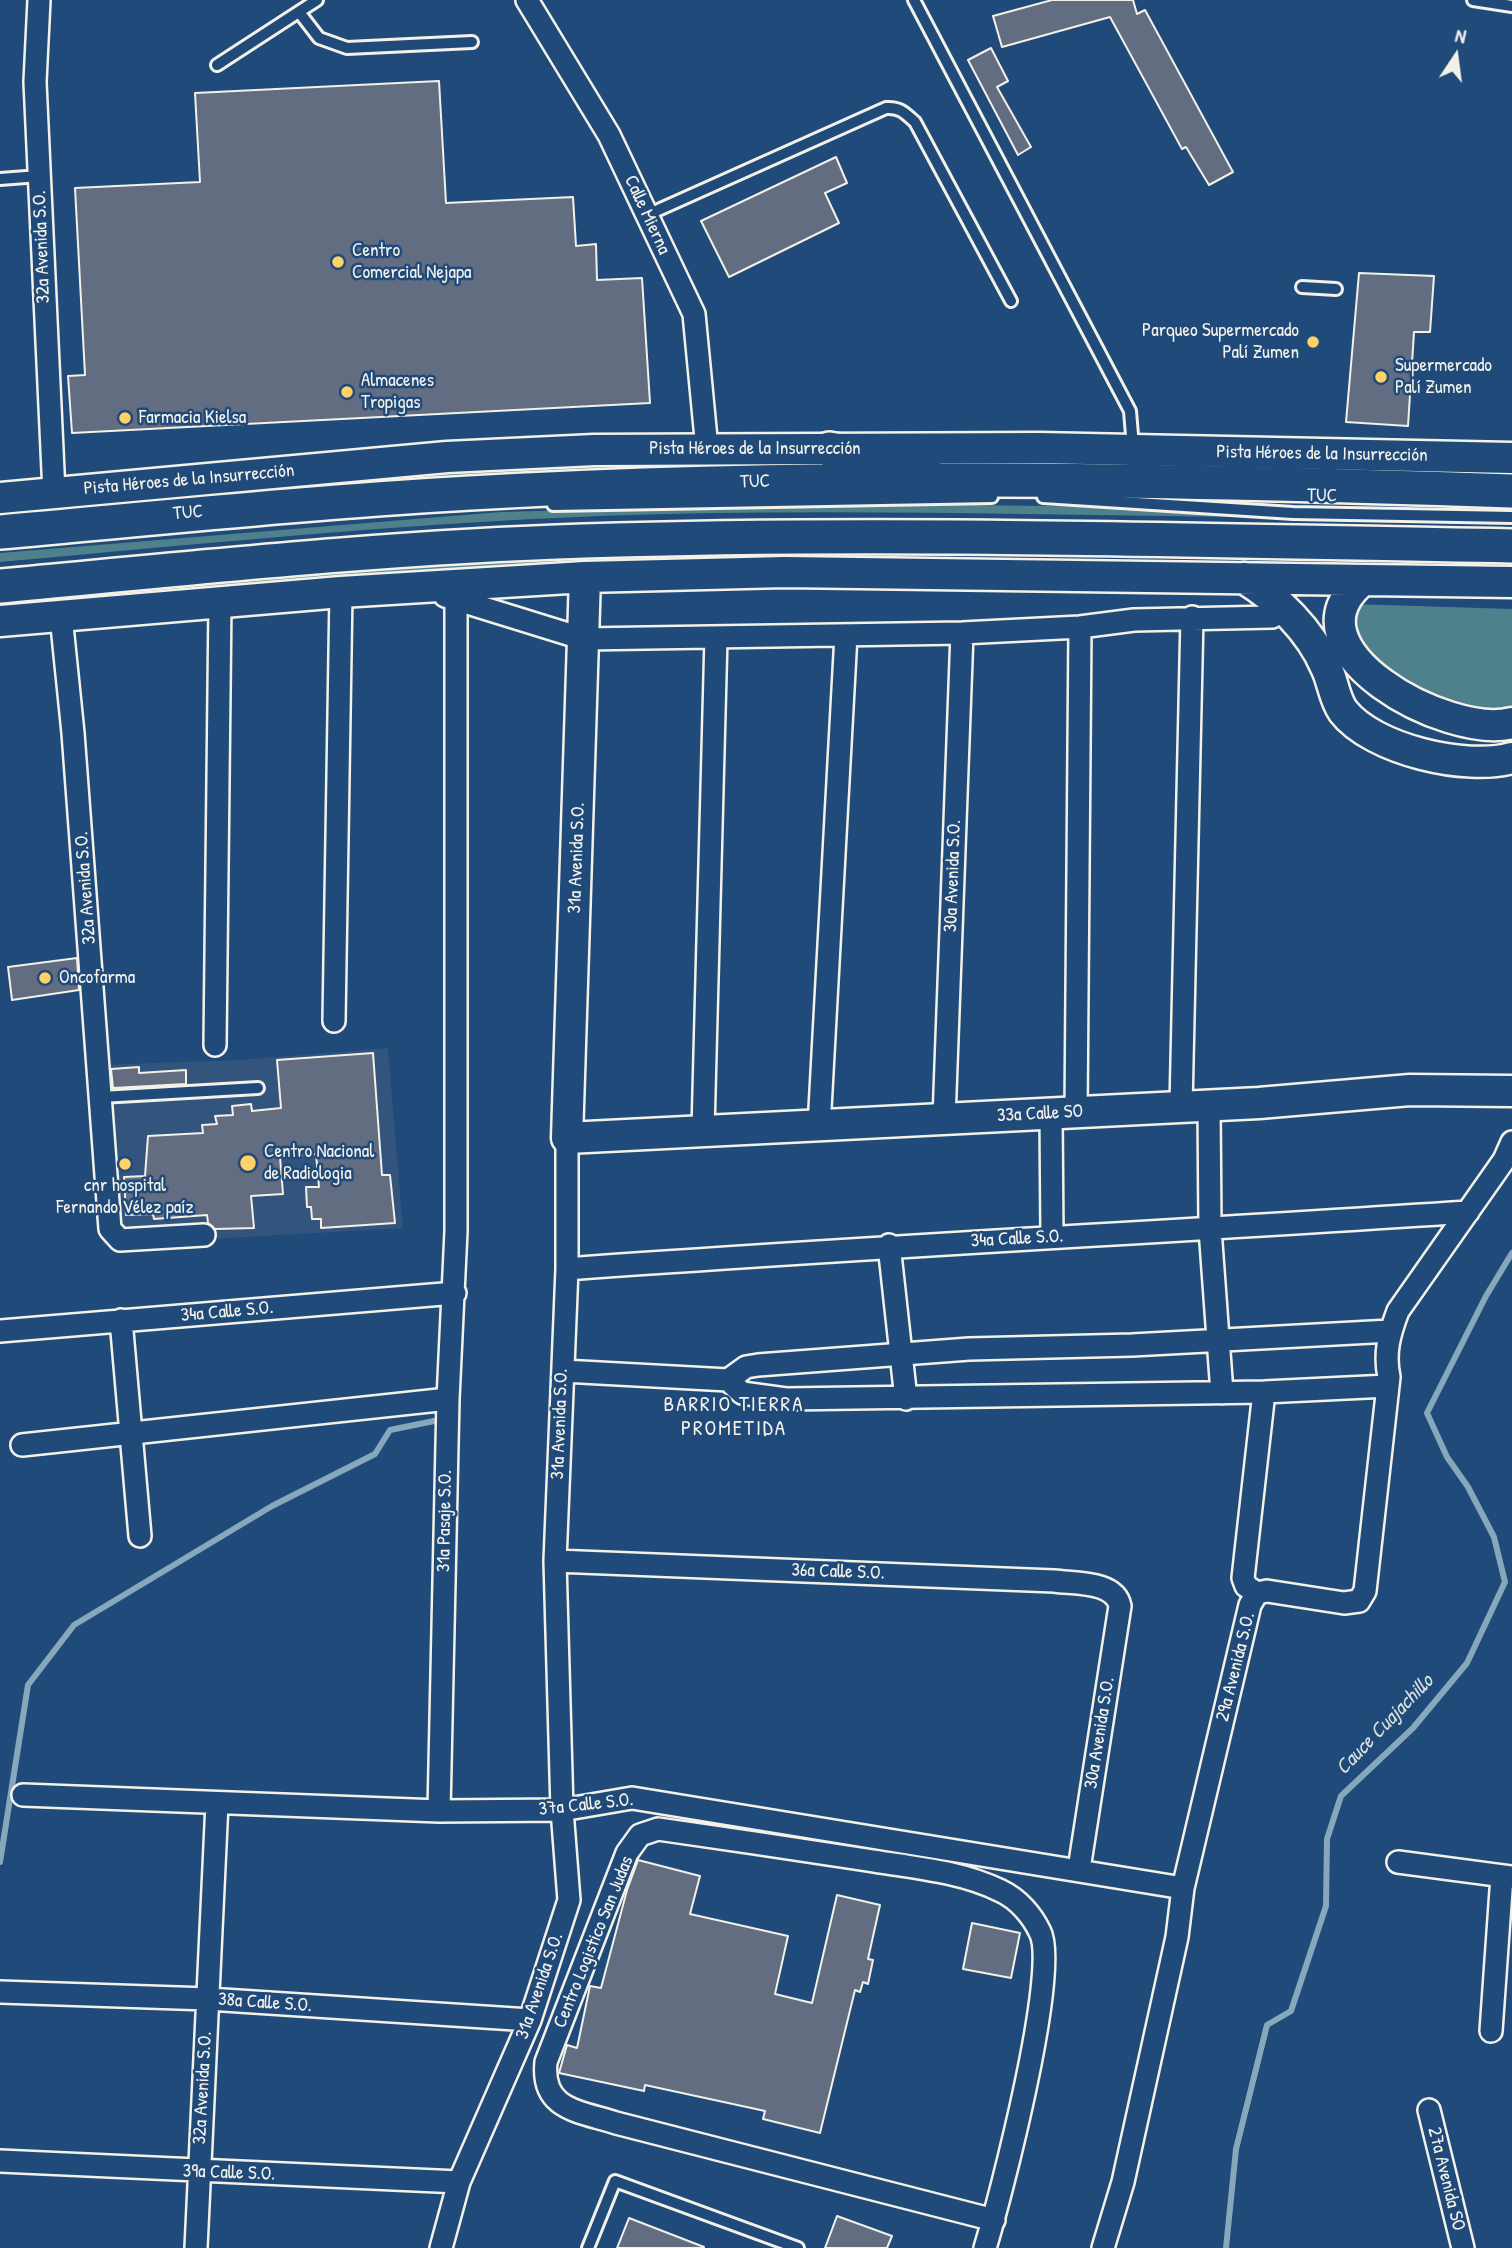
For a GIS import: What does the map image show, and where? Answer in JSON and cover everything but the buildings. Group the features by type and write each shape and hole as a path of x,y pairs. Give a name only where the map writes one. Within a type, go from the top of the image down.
{"main road":[{"path":"828,449 915,465 1040,468 1181,484"},
{"name":"Pista Héroes de la Insurrección","path":"0,532 470,493 634,486 904,482 1181,484 1512,491"},
{"path":"0,586 349,554 580,541 943,537 1512,546"}],"street":[{"name":"32a Avenida S.O.","path":"39,0 35,82 54,493"},
{"name":"Calle Mierna","path":"527,0 609,135 694,314 707,449"},
{"name":"Pista Héroes de la Insurrección","path":"0,498 447,457 594,450 1133,450 1512,458"},
{"path":"652,576 798,549 932,547 1069,538"},
{"path":"0,621 341,592 585,577 785,572 1512,582"},
{"name":"31a Avenida S.O.","path":"441,2248 459,2182 530,2020 569,1900 562,1810 555,1561 567,1269 567,1138 585,577"},
{"path":"1244,578 1271,596 1309,637 1328,670 1340,706 1355,723 1379,738 1421,753 1474,763 1512,758"},
{"path":"1363,580 1348,592 1339,614 1341,636 1371,696 1423,727 1476,741 1512,738"},
{"path":"424,588 584,639 962,633 1080,627 1112,622 1192,617 1272,617 1285,610"},
{"path":"334,1021 341,592"},
{"name":"31a Pasaje S.O.","path":"439,1811 448,1399 456,1231 456,600"},
{"path":"215,1045 220,602"},
{"name":"32a Avenida S.O.","path":"61,616 110,1229 113,1236 120,1240 204,1236"},
{"path":"1192,617 1195,1105 1210,1229 1222,1393"},
{"path":"1052,1237 1064,1113 1080,627"},
{"name":"30a Avenida S.O.","path":"944,1119 962,633"},
{"path":"819,1127 846,635"},
{"path":"703,1130 716,637"},
{"path":"1309,637 1363,677 1445,718 1482,726 1512,723"},
{"path":"1340,706 1363,677"},
{"name":"33a Calle SO","path":"567,1138 819,1127 1410,1090 1512,1091"},
{"name":"29a Avenida S.O.","path":"1104,2248 1123,2182 1177,1937 1183,1888 1250,1605 1257,1592 1267,1591 1344,1603 1359,1601 1368,1580 1388,1386 1385,1357 1390,1331 1398,1311 1504,1160 1512,1142"},
{"name":"34a Calle S.O.","path":"567,1269 889,1245 1210,1229 1468,1212"},
{"path":"889,1245 906,1398"},
{"name":"34a Calle S.O.","path":"0,1331 454,1293"},
{"path":"121,1320 140,1536"},
{"path":"563,1371 728,1380 746,1367 758,1365 899,1353 1390,1331"},
{"path":"728,1380 742,1393 770,1398 1222,1393 1388,1386"},
{"path":"1257,1592 1246,1586 1243,1578 1264,1392"},
{"path":"22,1445 448,1399"},
{"name":"36a Calle S.O.","path":"555,1561 1054,1581 1111,1589 1118,1597"},
{"name":"30a Avenida S.O.","path":"1079,1869 1120,1606 1118,1597"},
{"name":"37a Calle S.O.","path":"23,1796 439,1811 562,1810 632,1798 1183,1888"},
{"name":"32a Avenida S.O.","path":"196,2248 217,1803"},
{"name":"Centro Logistico San Judas","path":"985,2248 994,2220 1020,2112 1045,1969 1042,1935 1022,1905 1001,1891 969,1880 893,1864 657,1829 640,1835 627,1853 546,2062 544,2081 559,2105 616,2123 994,2220"},
{"path":"1398,1862 1507,1877 1491,2031"},
{"name":"38a Calle S.O.","path":"0,1992 208,1999 530,2020"},
{"name":"27a Avenida SO","path":"1429,2110 1463,2248"},
{"name":"39a Calle S.O.","path":"0,2161 459,2182"}],"lane":[{"path":"217,65 317,0"},
{"path":"914,0 1130,411 1133,450"},
{"path":"1473,0 1512,6"},
{"path":"299,12 319,38 347,48 472,42"},
{"path":"647,215 886,108 894,107 903,110 915,122 1011,301"},
{"path":"0,179 39,176"},
{"path":"1302,287 1336,289"},
{"name":"TUC","path":"537,506 1002,496"},
{"name":"TUC","path":"1028,496 1125,500 1293,513 1512,517"},
{"path":"101,1097 258,1088"},
{"path":"589,2248 615,2181 798,2248"}],"shaded area":[{"name":"Centro Nacional de Radiologia","path":"388,1048 403,1228 104,1245 92,1099 99,1065 240,1060"}],"green space":[{"path":"784,459 871,468 0,519 0,510 293,484 587,465"},
{"path":"840,503 1109,507 1254,517 844,512 598,516 373,529 0,562 0,553 501,512"},
{"path":"717,551 630,562 416,572 0,608 0,598 338,568"},
{"path":"1352,604 1512,609 1512,712 1498,716 1420,695 1354,644"}],"waterway":[{"name":"Cauce Cuajachillo","path":"1226,2248 1236,2149 1267,2025 1291,2011 1326,1906 1327,1839 1341,1796 1413,1728 1467,1663 1505,1582 1494,1537 1468,1487 1447,1457 1427,1413 1486,1296 1512,1253"},
{"path":"0,1862 28,1685 74,1625 272,1506 375,1454 390,1430 434,1421"}],"place":[{"name":"Centro Comercial Nejapa","path":"338,262"},
{"name":"Parqueo Supermercado Palí Zumen","path":"1313,342"},
{"name":"Supermercado Palí Zumen","path":"1381,377"},
{"name":"Almacenes Tropigas","path":"347,392"},
{"name":"Farmacia Kielsa","path":"125,418"},
{"name":"Oncofarma","path":"45,978"},
{"name":"Centro Nacional de Radiologia","path":"248,1163"},
{"name":"cnr hospital Fernando Vélez paíz","path":"125,1164"}],"district":[{"name":"BARRIO TIERRA PROMETIDA","path":"734,1417"}]}
